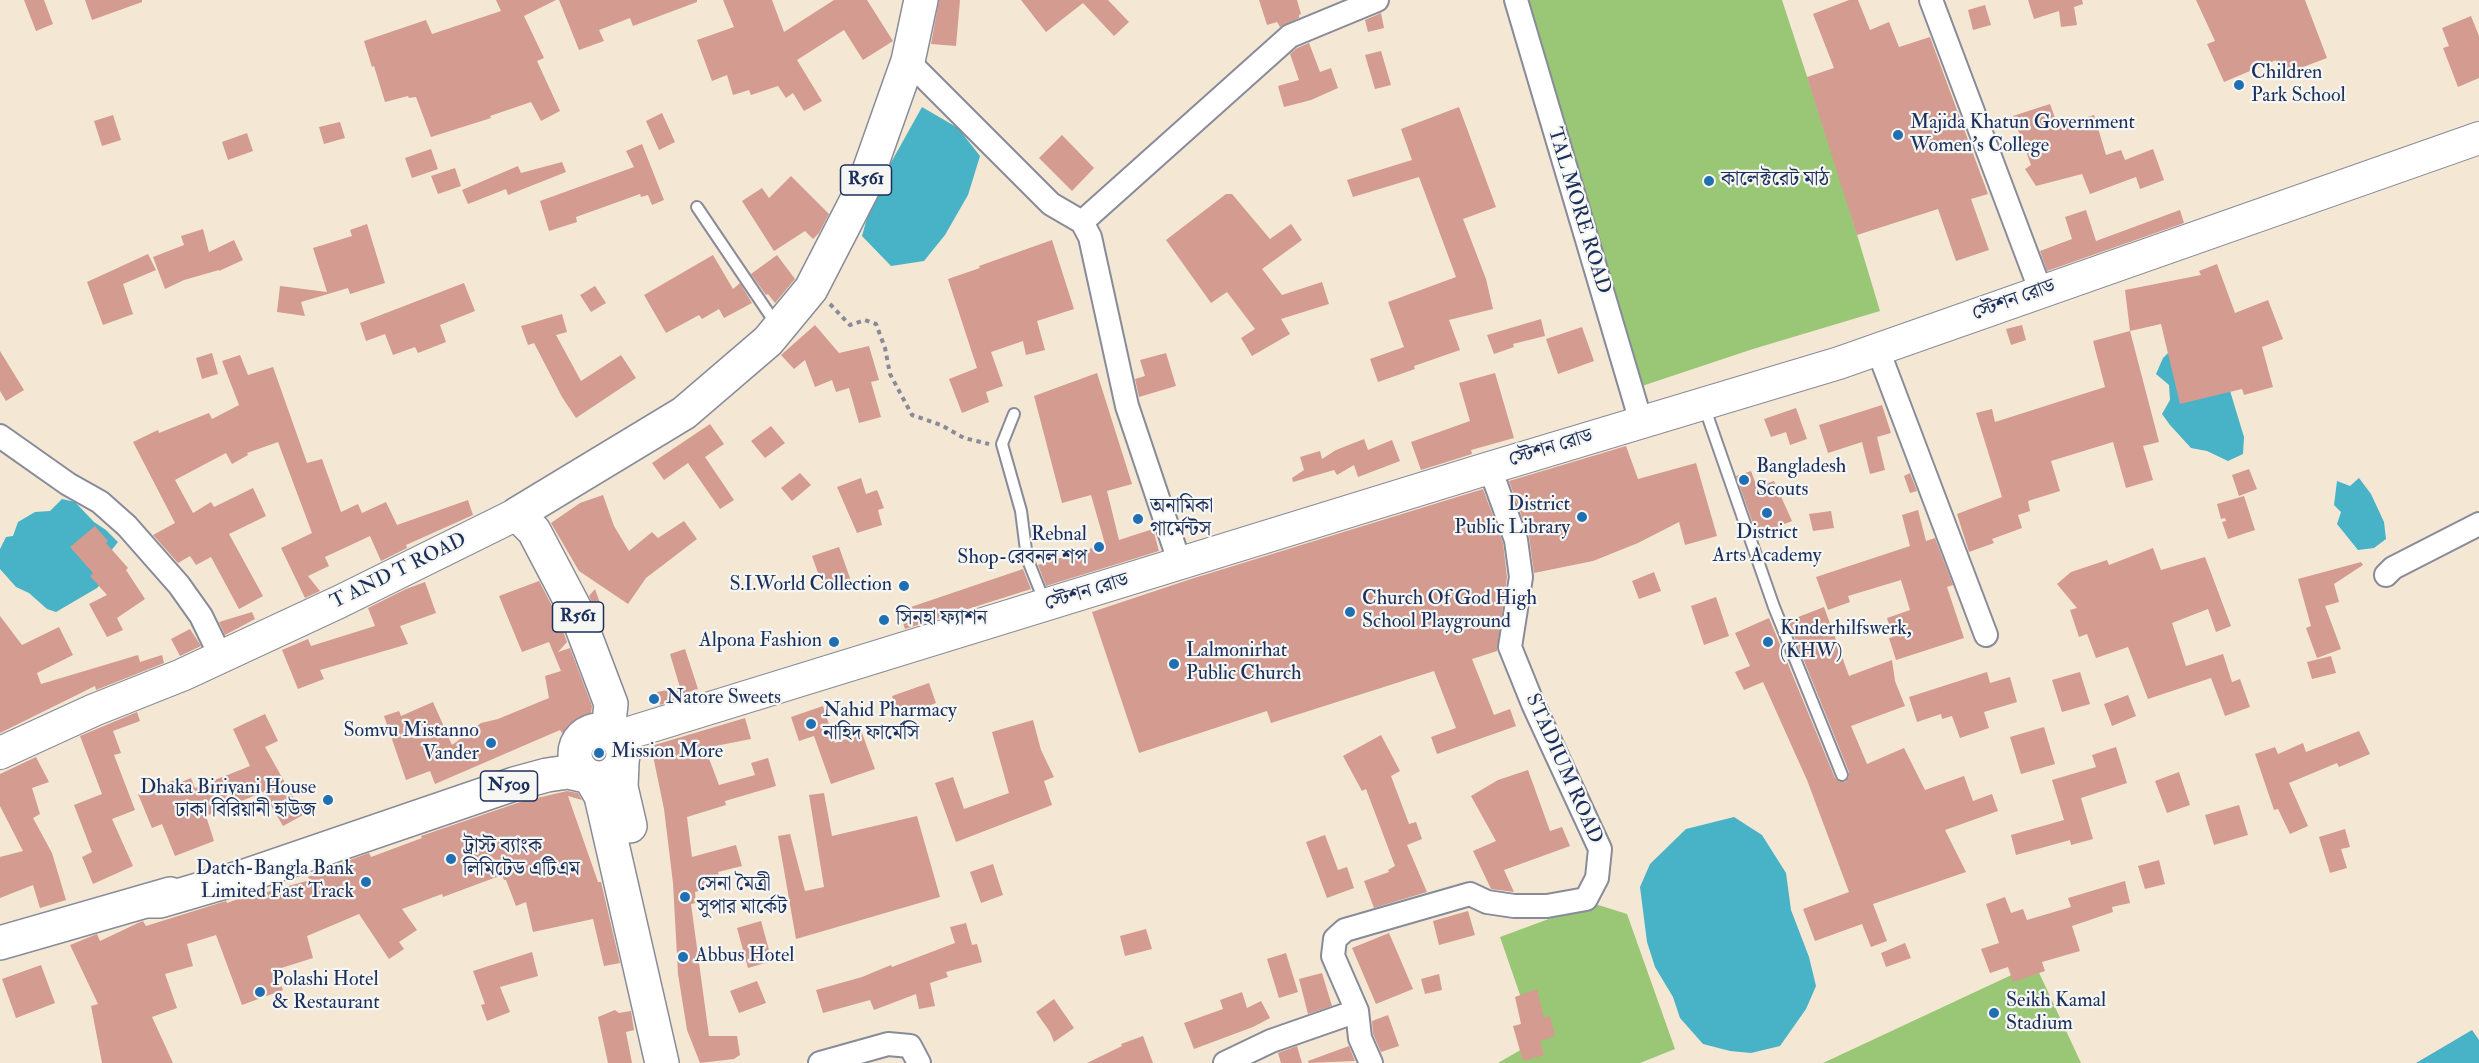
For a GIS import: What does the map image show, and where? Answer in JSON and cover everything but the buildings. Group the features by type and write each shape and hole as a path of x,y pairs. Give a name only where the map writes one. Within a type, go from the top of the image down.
{"main road":[{"name":"R561","path":"774,335 811,289 863,188 908,61 921,0"},
{"name":"স্টেশন রোড","path":"615,744 1180,564 1878,350 2479,138"},
{"name":"T AND T ROAD","path":"0,753 94,710 182,675 220,655 339,602 517,514 684,413 774,335"},
{"name":"R561","path":"517,514 534,531 575,609 611,704 615,744"},
{"path":"662,1063 601,796 582,766 576,746 581,737 598,730 615,744 621,786 680,1063"},
{"name":"N509","path":"0,943 242,877 514,784 547,775 568,772 582,766 600,779 609,777 617,771 615,744"}],"street":[{"path":"1082,222 1290,36 1377,0"},
{"name":"TAL MORE ROAD","path":"1516,0 1641,422"},
{"path":"1931,0 2041,292"},
{"path":"908,61 1051,204 1082,222 1090,237 1127,406 1180,564"},
{"path":"1878,350 1986,635"},
{"path":"0,436 68,484 100,502 127,526 179,585 201,616 220,655"},
{"name":"STADIUM ROAD","path":"1371,1063 1360,1038 1357,1011 1333,956 1335,939 1345,930 1470,894 1487,902 1514,906 1547,906 1576,901 1586,898 1597,878 1600,849 1533,704 1510,647 1521,577 1516,540 1495,482 1486,469"},
{"path":"2386,575 2393,568 2479,524"},
{"path":"1225,1063 1271,1041 1357,1011"},
{"path":"820,1063 888,1044 910,1046 919,1063"}],"lane":[{"path":"697,207 774,335"},
{"path":"1703,403 1774,607 1842,775"},
{"path":"1014,414 1002,444 1021,511 1027,558 1046,606"}],"path":[{"path":"811,289 838,310 850,325 865,320 876,324 885,348 890,374 912,415 941,425 964,438 984,444 1002,444"}],"green space":[{"name":"কালেক্টরেট মাঠ","path":"1525,0 1782,0 1836,165 1880,311 1753,349 1639,387"},
{"path":"1592,903 1627,914 1675,1049 1640,1063 1498,1063 1536,1041 1500,937"},
{"name":"Seikh Kamal Stadium","path":"2035,964 2081,1063 1823,1063"}],"water":[{"path":"922,107 958,128 980,156 968,195 945,235 924,261 891,266 862,236 874,193"},
{"path":"2174,347 2224,371 2244,437 2243,454 2228,461 2207,451 2191,448 2162,414 2170,400 2169,385 2156,374 2163,358"},
{"path":"2359,478 2371,494 2384,522 2386,539 2374,548 2358,550 2337,524 2341,512 2334,505 2337,481 2350,486"},
{"path":"62,499 75,502 118,542 110,552 108,575 97,588 56,612 47,609 29,593 16,587 0,569 0,549 6,537 13,536 18,522 35,512 50,511"},
{"path":"1734,817 1762,835 1786,873 1791,910 1809,957 1816,986 1806,1009 1780,1046 1751,1053 1730,1051 1703,1044 1680,1018 1673,997 1655,967 1647,942 1640,887 1650,864 1686,829"},
{"path":"2472,1030 2479,1040 2479,1063 2416,1063"}],"place":[{"name":"Children Park School","path":"2239,85"},
{"name":"Majida Khatun Government Women's College","path":"1898,135"},
{"name":"কালেক্টরেট মাঠ","path":"1709,181"},
{"name":"Bangladesh Scouts","path":"1744,480"},
{"name":"District Arts Academy","path":"1767,513"},
{"name":"District Public Library","path":"1582,517"},
{"name":"অনামিকা গার্মেন্টস","path":"1138,519"},
{"name":"Rebnal Shop-রেবনল শপ","path":"1099,547"},
{"name":"S.I.World Collection","path":"904,586"},
{"name":"Church Of God High School Playground","path":"1350,612"},
{"name":"সিনহা ফ্যাশন","path":"884,620"},
{"name":"Alpona Fashion","path":"834,642"},
{"name":"Kinderhilfswerk, (KHW)","path":"1768,642"},
{"name":"Lalmonirhat Public Church","path":"1174,664"},
{"name":"Natore Sweets","path":"654,699"},
{"name":"Nahid Pharmacy নাহিদ ফার্মেসি","path":"811,724"},
{"name":"Somvu Mistanno Vander","path":"491,743"},
{"name":"Mission More","path":"599,753"},
{"name":"Dhaka Biriyani House ঢাকা বিরিয়ানী হাউজ","path":"328,800"},
{"name":"ট্রাস্ট ব্যাংক লিমিটেড এটিএম","path":"451,859"},
{"name":"Datch-Bangla Bank Limited Fast Track","path":"366,882"},
{"name":"সেনা মৈত্রী সুপার মার্কেট","path":"685,897"},
{"name":"Abbus Hotel","path":"683,957"},
{"name":"Polashi Hotel & Restaurant","path":"260,992"},
{"name":"Seikh Kamal Stadium","path":"1994,1013"}]}
